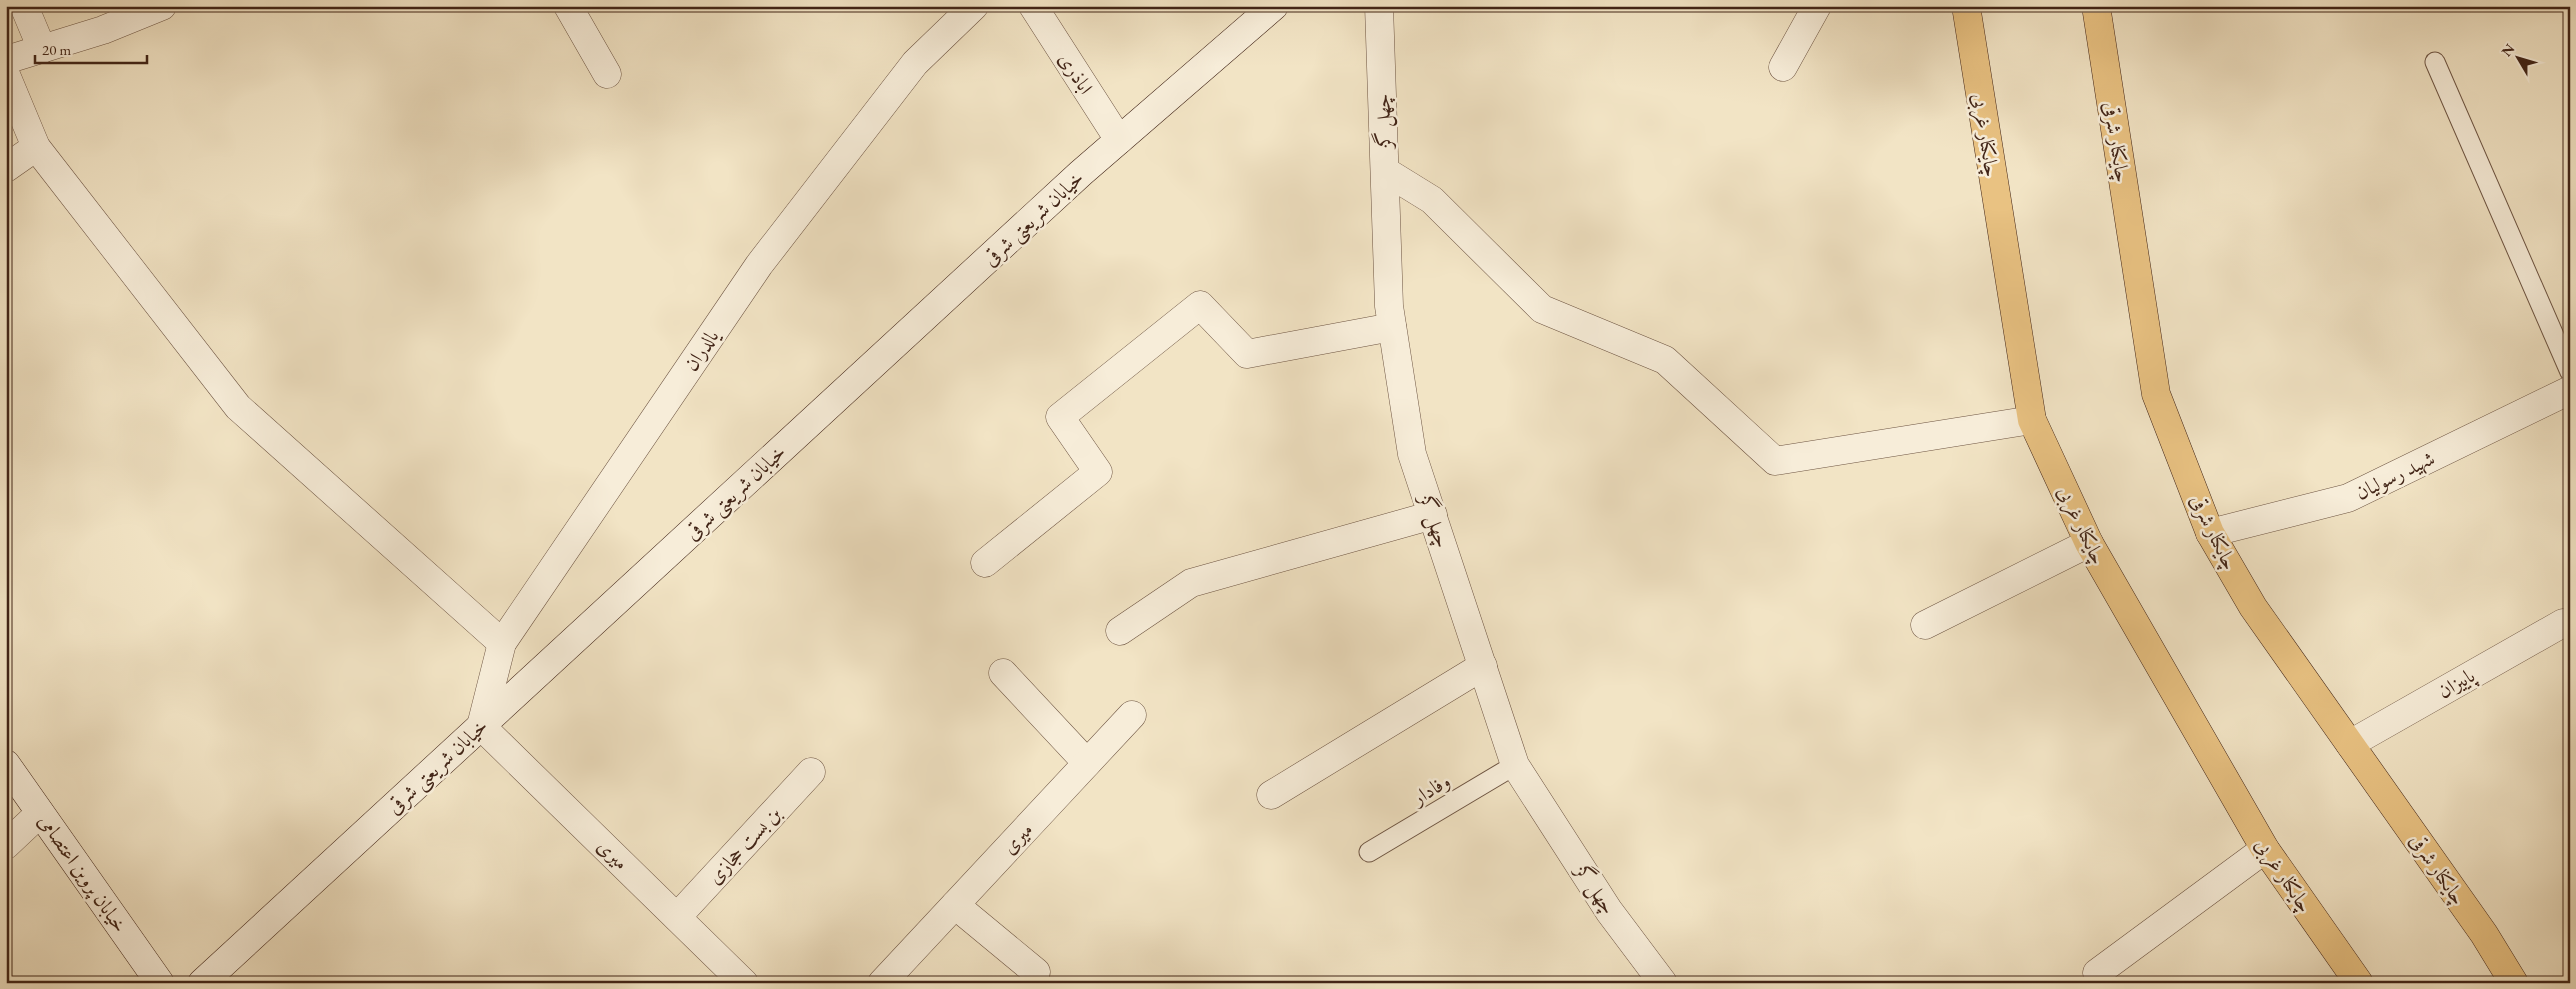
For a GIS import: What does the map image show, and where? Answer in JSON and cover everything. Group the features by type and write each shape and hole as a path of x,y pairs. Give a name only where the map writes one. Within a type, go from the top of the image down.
{"main road":[{"name":"چایکنار غربی","path":"1966,6 2032,420 2089,543 2265,849 2359,983"},
{"name":"چایکنار شرقی","path":"2096,6 2156,394 2210,533 2253,606 2484,934 2514,983"}],"street":[{"path":"24,6 42,49"},
{"path":"6,60 103,30 162,6"},
{"path":"568,6 607,74"},
{"name":"یالدران","path":"481,726 502,643 758,265 915,63 974,6"},
{"name":"اباذری","path":"1033,6 1119,140"},
{"name":"خیابان شریعتی شرقی","path":"202,983 1119,140 1274,6"},
{"name":"چهل گز","path":"1379,6 1389,306 1412,454 1515,765 1609,911 1663,983"},
{"path":"1783,67 1817,6"},
{"path":"6,75 36,147 238,407 502,643"},
{"path":"6,168 36,147"},
{"path":"1385,171 1432,200 1542,309 1665,360 1775,461 2032,420"},
{"path":"986,563 1098,472 1060,417 1200,306 1247,354 1392,327"},
{"name":"شهید رسولیان","path":"2210,533 2348,498 2570,390"},
{"path":"1120,631 1191,583 1433,515"},
{"path":"1925,625 2089,543"},
{"name":"پاییزان","path":"2350,744 2563,622"},
{"path":"1271,794 1483,666"},
{"path":"1003,672 1087,763"},
{"name":"میری","path":"882,983 1132,715"},
{"name":"میری","path":"481,726 744,983"},
{"name":"خیابان پروین اعتصامی","path":"6,764 160,983"},
{"name":"بن بست حجازی","path":"677,917 811,772"},
{"path":"6,845 40,812"},
{"path":"2097,973 2265,849"},
{"path":"954,905 1036,972"}],"lane":[{"path":"2435,62 2570,372"},
{"name":"وفادار","path":"1369,852 1515,765"}]}
